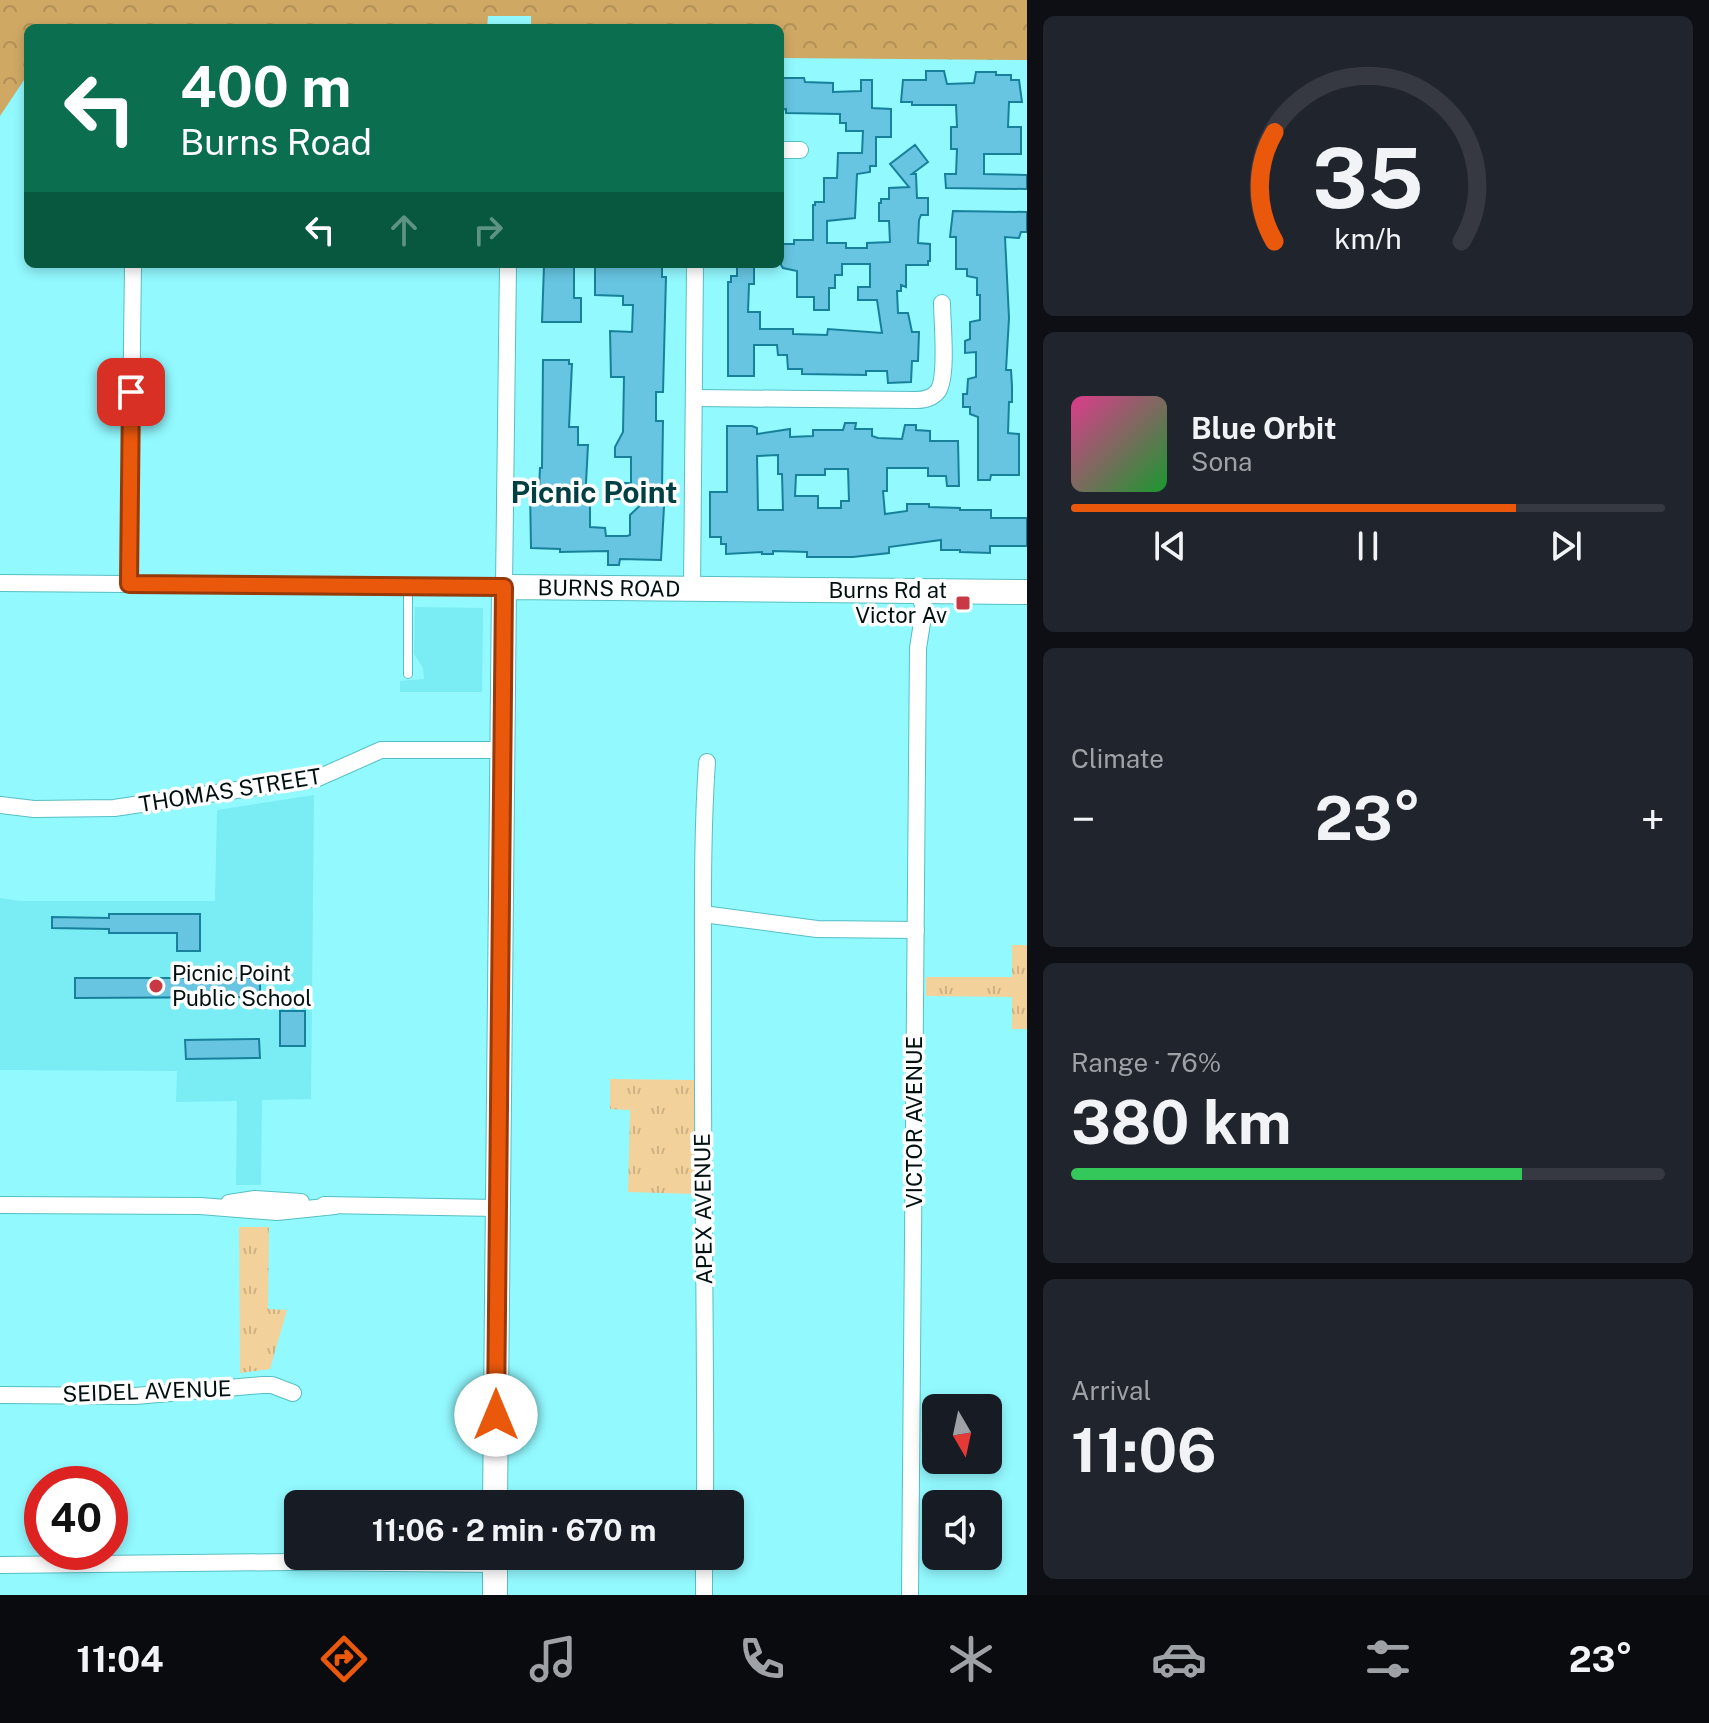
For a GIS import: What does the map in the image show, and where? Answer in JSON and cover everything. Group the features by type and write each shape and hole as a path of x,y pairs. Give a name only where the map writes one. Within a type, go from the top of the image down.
{"street":[{"path":"784,150 800,150"},
{"path":"129,584 133,268"},
{"path":"495,1490 508,268"},
{"path":"692,589 695,268"},
{"path":"694,398 916,400 932,397 942,380 942,303"},
{"name":"BURNS ROAD","path":"0,583 1027,592"},
{"name":"VICTOR AVENUE","path":"910,1595 918,648 924,610 919,591"},
{"name":"THOMAS STREET","path":"0,805 34,809 114,808 318,778 381,750 502,750"},
{"name":"APEX AVENUE","path":"705,1490 703,914 707,762"},
{"path":"703,914 817,929 916,930"},
{"path":"0,1205 200,1206 255,1199 335,1206 497,1208"},
{"name":"SEIDEL AVENUE","path":"0,1395 135,1396 262,1385 272,1385 293,1393"},
{"path":"0,1565 284,1562"},
{"path":"495,1570 495,1595"},
{"path":"704,1570 704,1595"}],"lane":[{"path":"408,586 408,674"}],"shaded area":[{"path":"415,607 483,608 482,692 400,692 400,681 424,679 423,668 414,654"},
{"name":"Picnic Point Public School","path":"314,795 311,1099 262,1100 261,1185 236,1185 237,1101 176,1102 177,1071 0,1070 0,898 20,901 215,901 217,810"}],"green space":[{"path":"0,0 1027,0 1027,60 784,58 784,24 531,24 531,16 488,16 487,24 24,24 24,80 0,116"},
{"path":"1012,945 1027,945 1027,1029 1012,1029 1012,997 926,996 926,977 1012,977"},
{"path":"610,1079 694,1080 695,1194 628,1192 630,1110 610,1109"},
{"path":"239,1227 269,1227 268,1309 287,1310 270,1369 240,1373"}],"building":[{"path":"926,71 944,71 947,84 974,83 976,72 996,72 996,75 1011,75 1011,80 1019,80 1022,102 1009,102 1008,127 1021,127 1021,154 984,154 984,174 1027,175 1027,189 946,188 945,174 956,174 957,149 951,149 951,127 957,127 956,105 901,102 903,80 926,80"},
{"path":"784,78 833,83 833,92 861,91 861,80 872,80 872,108 891,109 891,137 876,137 876,166 870,166 870,172 857,174 855,218 827,221 827,243 846,243 846,248 867,248 867,243 890,242 889,221 879,221 879,203 881,199 889,199 889,188 909,187 890,164 915,145 928,162 912,174 916,174 917,198 928,198 928,215 921,215 919,220 918,243 930,244 930,261 928,265 906,265 906,287 901,285 901,291 897,291 898,313 908,313 912,332 919,332 918,361 912,361 911,382 888,383 887,371 866,371 866,375 802,374 802,369 788,369 787,355 778,355 777,345 754,345 754,376 728,376 728,282 731,282 731,276 737,276 737,268 754,268 754,284 749,284 748,312 760,312 760,329 793,329 793,334 827,335 828,329 882,333 877,300 858,300 858,287 870,287 870,264 842,264 842,275 835,275 835,288 829,288 829,310 814,310 814,297 797,297 797,271 783,268 784,244 794,244 794,240 813,240 813,205 824,202 824,178 837,178 838,153 862,153 863,131 846,131 846,123 840,123 840,114 786,113"},
{"path":"953,211 1027,212 1027,232 1021,232 1019,238 1005,237 1009,318 1006,370 1011,370 1012,386 1008,433 1019,434 1019,475 991,475 990,480 978,480 978,417 970,414 970,407 963,407 963,394 967,394 968,379 976,377 976,352 965,353 965,341 970,339 970,322 980,320 980,295 977,295 977,278 967,276 967,269 956,269 956,237 950,237"},
{"path":"544,268 574,268 574,298 581,298 581,322 542,322"},
{"path":"595,268 662,268 662,277 666,277 663,392 656,392 656,421 663,421 662,489 665,489 661,560 620,559 619,565 608,565 608,551 560,552 560,549 531,548 530,490 539,490 542,468 543,360 569,360 572,364 569,427 578,427 578,445 588,445 585,502 590,502 590,527 605,528 606,536 630,535 630,515 647,499 610,499 610,483 631,483 631,457 615,457 615,447 623,432 624,377 611,377 610,331 632,332 633,305 623,305 623,296 595,295"},
{"path":"845,423 856,423 855,429 872,429 872,436 902,439 905,425 916,425 916,430 930,431 930,441 958,441 959,486 947,486 946,476 928,476 928,468 887,468 887,491 883,491 885,514 907,511 907,504 929,504 929,507 960,510 991,510 991,518 1027,518 1027,546 990,546 990,553 960,552 941,550 941,540 889,547 889,553 807,557 807,552 726,554 726,544 721,544 721,537 710,537 710,492 727,492 727,426 752,426 757,428 757,434 790,429 790,437 813,436 813,430 843,430","holes":["778,455 783,510 758,510 757,456","825,469 848,469 849,501 841,501 841,508 818,508 818,496 795,496 796,475 825,475"]},
{"path":"109,914 200,914 200,951 177,951 177,933 109,933 109,929 52,928 52,917 109,918"},
{"path":"75,978 260,978 260,997 75,998"},
{"path":"280,1011 305,1011 305,1046 280,1046"},
{"path":"259,1039 260,1058 186,1059 185,1040"}],"place":[{"name":"Burns Rd at Victor Av","path":"963,603"},
{"name":"Picnic Point Public School","path":"156,986"}],"district":[{"name":"Picnic Point","path":"594,493"}],"route":[{"path":"131,392 129,584 504,587 496,1415"}]}
